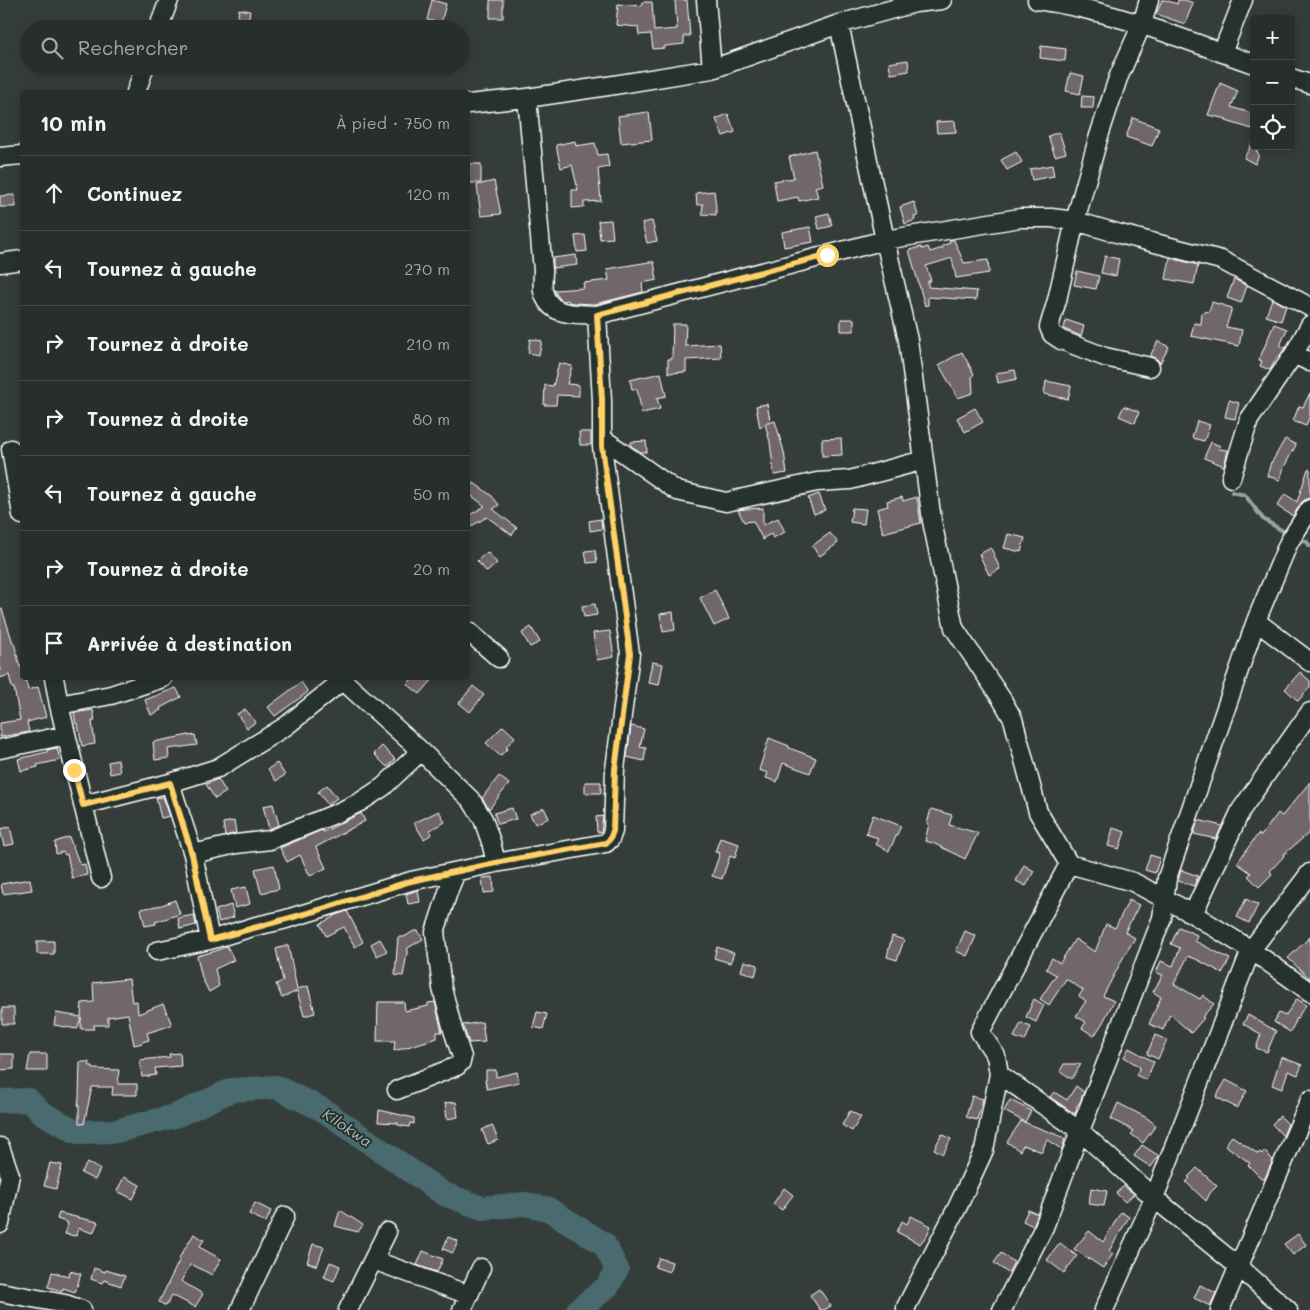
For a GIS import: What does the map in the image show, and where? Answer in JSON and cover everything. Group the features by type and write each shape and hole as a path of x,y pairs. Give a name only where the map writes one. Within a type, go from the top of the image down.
{"street":[{"path":"161,20 169,0"},
{"path":"706,0 712,69"},
{"path":"470,104 528,98 712,69 839,24 914,3 937,0"},
{"path":"1037,0 1060,3 1142,24 1250,62"},
{"path":"1149,0 1142,24 1118,78 1098,139 1075,221 1049,327 1052,334 1061,340 1105,357 1150,367"},
{"path":"1222,52 1244,0"},
{"path":"839,24 884,240 908,340 932,521 954,628 1013,719 1038,812 1069,864 1133,882 1193,914 1251,950 1310,992"},
{"path":"137,90 142,75"},
{"path":"1295,79 1310,84"},
{"path":"528,98 543,270 543,290 549,304 560,312 597,315 884,240 1020,218 1051,218 1075,221 1221,260 1310,307"},
{"path":"0,157 20,155"},
{"path":"0,263 20,260"},
{"path":"157,951 210,940 319,910 411,881 606,843 610,839 613,831 615,770 630,654 602,438 602,400 597,315"},
{"path":"1232,478 1250,420 1302,358 1310,325"},
{"path":"602,438 677,492 726,502 817,482 850,480 924,460"},
{"path":"11,449 20,503"},
{"path":"1002,1310 1044,1227 1162,918 1167,878 1256,621 1292,538 1310,509"},
{"path":"1256,621 1310,662"},
{"path":"470,633 498,658"},
{"path":"54,680 101,878"},
{"path":"59,705 111,694 156,680"},
{"path":"83,805 170,783 218,768 286,726 341,680"},
{"path":"343,680 421,751 471,800 483,819 496,863"},
{"path":"1193,914 1240,810 1310,712"},
{"path":"0,749 66,735"},
{"path":"192,854 236,844 270,840 337,813 383,788 421,751"},
{"path":"170,783 192,854 210,940"},
{"path":"906,1310 984,1150 999,1074 996,1056 980,1032 1069,864"},
{"path":"397,1090 457,1066 461,1062 462,1057 442,988 436,932 456,872"},
{"path":"1104,1310 1154,1198 1251,950 1310,873"},
{"path":"999,1074 1080,1131 1154,1198 1239,1267 1288,1310"},
{"path":"1220,1310 1310,1100"},
{"path":"0,1147 10,1175 0,1224"},
{"path":"240,1310 285,1216"},
{"path":"348,1310 386,1232"},
{"path":"373,1260 466,1302 480,1268"},
{"path":"0,1292 65,1304 82,1310"}],"building":[{"path":"432,0 446,4 442,20 427,20"},
{"path":"490,0 503,0 503,18 490,18"},
{"path":"675,0 687,0 690,36 684,36 684,44 653,49 651,34 639,35 638,27 616,25 618,4 642,6 642,2 652,2 654,31 677,29"},
{"path":"1162,0 1177,4 1178,0 1193,3 1185,24 1156,14"},
{"path":"239,9 250,11 248,20 237,20"},
{"path":"1041,46 1066,49 1065,61 1040,58"},
{"path":"908,60 909,71 891,74 889,63"},
{"path":"1070,73 1084,76 1080,94 1066,91"},
{"path":"1220,83 1238,91 1231,107 1250,113 1250,128 1226,121 1227,119 1208,115"},
{"path":"1082,96 1094,97 1093,108 1081,108"},
{"path":"649,112 652,140 621,143 618,116"},
{"path":"728,114 735,132 723,136 716,119"},
{"path":"1133,118 1159,128 1152,146 1126,137"},
{"path":"955,121 956,132 937,133 936,122"},
{"path":"1059,132 1066,153 1055,156 1048,136"},
{"path":"575,141 576,146 595,143 598,155 607,154 609,167 598,169 601,201 584,202 584,207 572,208 572,190 578,190 572,165 561,168 556,145"},
{"path":"1250,147 1250,150 1256,150 1259,155 1255,164 1244,158"},
{"path":"815,150 823,185 815,187 818,197 799,201 798,197 777,201 774,181 794,178 789,157"},
{"path":"1016,152 1022,162 1007,170 1001,160"},
{"path":"470,164 481,164 481,183 470,183"},
{"path":"1052,165 1054,176 1032,180 1030,169"},
{"path":"494,181 501,214 481,216 477,185"},
{"path":"714,191 716,215 702,214 703,204 697,205 696,193"},
{"path":"15,195 16,207 0,207 0,196"},
{"path":"914,202 918,216 914,217 915,220 905,224 900,207"},
{"path":"829,213 832,226 819,229 816,216"},
{"path":"611,220 613,238 600,239 598,221"},
{"path":"652,221 657,241 647,243 642,223"},
{"path":"810,227 813,242 784,247 782,232"},
{"path":"585,235 587,251 577,252 575,236"},
{"path":"949,240 954,240 964,263 988,260 989,273 956,278 952,258 926,266 931,281 928,281 928,287 977,291 976,300 928,297 928,305 925,306 909,250 928,247 930,252 943,248 942,246 950,243"},
{"path":"576,255 577,265 553,268 553,258"},
{"path":"1105,256 1119,259 1116,276 1101,273"},
{"path":"1170,258 1198,265 1194,284 1166,279"},
{"path":"654,262 657,280 642,283 643,292 595,304 563,301 554,290 584,288 583,283 609,280 607,269"},
{"path":"1077,271 1099,276 1096,289 1074,285"},
{"path":"1234,279 1247,286 1241,303 1227,298"},
{"path":"1272,299 1286,306 1281,321 1266,316"},
{"path":"1212,302 1232,308 1226,327 1242,330 1239,346 1191,336 1194,323 1201,324 1202,313 1209,311"},
{"path":"841,319 854,319 854,331 841,331"},
{"path":"1066,320 1084,326 1081,336 1064,329"},
{"path":"673,324 686,324 685,346 720,344 721,358 686,360 686,372 668,373 668,359 672,359"},
{"path":"1274,324 1287,329 1280,346 1285,348 1277,357 1270,370 1260,366 1262,361 1259,360"},
{"path":"530,339 542,341 539,355 528,353"},
{"path":"1158,341 1169,347 1160,363 1157,359 1150,356"},
{"path":"962,352 974,374 972,376 973,393 958,398 939,365"},
{"path":"559,363 572,366 567,384 579,385 579,396 557,395 556,405 544,405 545,385 553,386"},
{"path":"1015,370 1017,379 998,383 996,373"},
{"path":"661,373 666,396 657,398 660,409 642,413 637,389 632,389 630,380"},
{"path":"1046,381 1071,386 1068,399 1044,394"},
{"path":"1310,393 1310,416 1306,426 1293,421 1299,406 1303,407"},
{"path":"1229,400 1239,403 1235,419 1225,417"},
{"path":"767,404 770,420 760,428 756,406"},
{"path":"1124,406 1139,412 1135,423 1119,416"},
{"path":"975,408 983,422 965,432 957,418"},
{"path":"775,421 784,452 787,473 774,475 770,442 765,424"},
{"path":"1197,421 1210,425 1204,441 1192,438"},
{"path":"579,432 591,432 591,445 580,445"},
{"path":"841,438 842,455 822,456 822,439"},
{"path":"1285,439 1296,445 1284,467 1280,480 1267,476 1271,462"},
{"path":"646,441 647,452 641,452 631,446 631,442"},
{"path":"1211,442 1220,446 1219,449 1228,450 1224,466 1204,458"},
{"path":"1308,469 1310,469 1310,498 1301,503 1293,516 1277,506 1285,494 1297,502"},
{"path":"474,483 492,496 499,505 493,509 517,528 512,535 487,517 470,527 470,515 485,506 470,495 470,489"},
{"path":"819,494 825,510 814,514 808,498"},
{"path":"902,497 903,501 917,497 921,523 883,533 877,509 888,506 887,501"},
{"path":"763,508 763,525 778,518 785,532 773,538 771,534 763,538 763,540 753,521 744,522 738,510"},
{"path":"852,508 866,509 864,524 850,522"},
{"path":"601,519 602,529 590,531 589,521"},
{"path":"830,533 838,543 820,556 812,546"},
{"path":"1008,534 1025,538 1021,552 1004,548"},
{"path":"991,548 1000,569 989,575 979,554"},
{"path":"595,550 597,562 587,563 585,551"},
{"path":"487,552 497,563 487,572 477,561"},
{"path":"715,590 729,619 714,626 700,598"},
{"path":"595,604 597,615 584,617 582,606"},
{"path":"0,609 2,609 14,643 20,667 20,680 26,680 28,690 38,687 46,717 27,722 29,732 0,737 0,723 20,720 14,688 12,688 9,675 0,678"},
{"path":"673,612 675,630 663,632 660,614"},
{"path":"531,627 540,642 530,647 522,633"},
{"path":"610,631 614,657 597,660 593,633"},
{"path":"652,662 663,664 659,685 648,683"},
{"path":"1300,672 1310,681 1310,687 1298,701 1285,689"},
{"path":"411,680 432,680 420,694 407,684"},
{"path":"301,682 308,692 275,716 268,707"},
{"path":"473,686 484,695 470,712 459,703"},
{"path":"176,688 181,697 151,715 145,700"},
{"path":"245,709 256,722 247,728 237,714"},
{"path":"93,710 95,721 92,721 95,744 82,746 74,713"},
{"path":"503,726 515,737 500,756 486,743"},
{"path":"631,726 644,729 640,747 646,748 644,761 627,757"},
{"path":"195,735 197,745 168,749 169,758 155,760 153,742"},
{"path":"769,738 816,758 810,773 783,763 777,782 766,778 768,773 759,770"},
{"path":"382,746 395,759 387,767 374,754"},
{"path":"57,748 60,760 21,771 18,759"},
{"path":"118,760 120,772 110,774 108,762"},
{"path":"277,763 285,775 276,781 268,769"},
{"path":"499,776 509,784 489,809 482,798"},
{"path":"218,779 226,792 215,799 206,784"},
{"path":"585,782 601,782 601,793 585,793"},
{"path":"1310,782 1310,832 1283,855 1270,871 1272,874 1259,887 1248,876 1251,873 1237,863 1258,834 1261,836 1278,813 1282,816"},
{"path":"327,785 337,798 328,805 318,792"},
{"path":"163,797 170,816 161,818 156,798"},
{"path":"273,804 279,825 269,829 263,806"},
{"path":"512,808 516,819 498,824 494,813"},
{"path":"544,808 549,818 535,824 530,814"},
{"path":"931,809 952,815 949,825 978,833 965,859 925,841"},
{"path":"439,811 445,822 430,830 432,834 424,839 414,823"},
{"path":"361,813 365,821 316,847 326,868 310,876 300,855 287,862 280,848 322,830 323,832"},
{"path":"873,815 901,826 889,851 875,844 878,838 866,834"},
{"path":"603,816 601,832 597,832 596,817"},
{"path":"1198,820 1222,826 1216,839 1194,834"},
{"path":"234,821 236,833 225,836 223,823"},
{"path":"10,827 14,844 4,846 0,829"},
{"path":"1113,828 1125,832 1119,849 1108,846"},
{"path":"69,837 80,865 85,864 87,875 72,878 67,854 65,855 63,852 56,854 55,842"},
{"path":"720,838 739,844 735,858 730,856 722,879 712,876 720,853 715,852"},
{"path":"1150,855 1160,858 1155,873 1145,870"},
{"path":"274,865 279,889 261,893 255,869"},
{"path":"1024,865 1034,871 1026,886 1016,881"},
{"path":"1181,870 1198,876 1194,886 1178,881"},
{"path":"493,877 494,892 484,893 482,878"},
{"path":"30,879 32,890 3,894 1,884"},
{"path":"246,887 250,904 235,908 231,890"},
{"path":"418,890 420,902 408,904 406,894"},
{"path":"1246,899 1258,905 1249,923 1237,917"},
{"path":"175,900 180,914 155,922 156,924 145,926 141,909 162,905"},
{"path":"1129,900 1139,905 1125,932 1135,938 1103,996 1114,1001 1094,1036 1082,1028 1086,1022 1076,1016 1086,1001 1079,996 1083,990 1066,979 1049,1005 1040,999 1056,975 1046,969 1052,958 1060,963 1075,939 1095,952 1106,924 1115,928"},
{"path":"231,905 234,917 219,922 216,910"},
{"path":"347,911 363,942 355,947 344,927 326,936 320,924 333,916"},
{"path":"194,915 196,925 180,929 178,918"},
{"path":"1179,927 1197,935 1195,941 1230,959 1222,973 1188,956 1174,984 1200,999 1203,995 1214,1004 1191,1033 1170,1014 1163,1030 1149,1024 1161,997 1153,992 1163,975 1156,973 1161,961 1173,966 1180,948 1171,944"},
{"path":"414,931 418,931 423,939 408,948 403,976 395,975 398,937 404,937"},
{"path":"965,931 976,936 967,956 956,951"},
{"path":"892,936 904,940 897,960 887,957"},
{"path":"1310,937 1310,979 1288,958"},
{"path":"380,939 387,951 377,956 371,944"},
{"path":"37,941 54,941 54,954 37,954"},
{"path":"288,945 297,989 308,986 315,1013 304,1016 297,991 282,998 276,984 283,981 276,949"},
{"path":"227,946 234,960 215,969 219,986 209,992 202,978 197,956"},
{"path":"717,947 734,953 730,963 714,958"},
{"path":"744,961 758,965 755,976 741,971"},
{"path":"129,979 132,1002 137,1001 138,1014 163,1004 172,1025 147,1033 149,1040 134,1045 128,1014 108,1017 108,1025 94,1025 94,1029 81,1029 81,1018 77,1029 54,1025 56,1013 81,1017 82,1003 94,1002 93,983"},
{"path":"1034,999 1044,1005 1036,1022 1026,1017"},
{"path":"1297,999 1306,1005 1290,1032 1274,1022 1279,1013 1285,1016"},
{"path":"378,1002 404,1002 405,1011 428,1006 428,1003 435,1002 442,1032 437,1032 437,1038 394,1051 395,1041 377,1041"},
{"path":"2,1008 14,1008 14,1024 2,1024"},
{"path":"537,1012 547,1014 543,1029 533,1027"},
{"path":"1248,1015 1276,1031 1267,1052 1256,1048 1261,1034 1243,1024"},
{"path":"482,1022 485,1042 469,1043 463,1025"},
{"path":"1021,1023 1031,1027 1025,1041 1014,1037"},
{"path":"1155,1035 1167,1040 1158,1059 1147,1054"},
{"path":"1129,1048 1154,1062 1146,1080 1136,1075 1140,1067 1124,1057"},
{"path":"180,1053 181,1066 155,1068 156,1075 142,1077 140,1060 170,1057 169,1054"},
{"path":"0,1054 14,1054 14,1069 0,1070"},
{"path":"30,1054 47,1054 47,1071 27,1071"},
{"path":"1281,1057 1302,1065 1298,1075 1288,1071 1282,1089 1272,1085"},
{"path":"80,1062 89,1062 93,1069 119,1070 118,1084 137,1084 137,1095 112,1095 113,1087 92,1087 84,1124 79,1123"},
{"path":"1064,1064 1081,1064 1072,1079 1060,1071"},
{"path":"486,1070 496,1070 496,1077 517,1072 519,1082 487,1089 485,1080"},
{"path":"1226,1080 1247,1091 1237,1108 1216,1097"},
{"path":"1076,1086 1084,1092 1076,1107 1075,1114 1050,1097 1054,1092 1067,1100"},
{"path":"972,1096 983,1099 977,1120 966,1117"},
{"path":"1010,1100 1031,1111 1025,1122 1004,1111"},
{"path":"456,1102 458,1117 447,1119 445,1103"},
{"path":"1118,1103 1147,1118 1156,1125 1143,1143 1131,1134 1134,1131 1111,1119"},
{"path":"379,1110 414,1118 414,1124 410,1123 409,1127 398,1125 398,1123 378,1122"},
{"path":"850,1111 861,1117 852,1131 842,1125"},
{"path":"1280,1116 1288,1124 1283,1136 1272,1124"},
{"path":"1021,1121 1065,1138 1062,1150 1047,1139 1042,1152 1023,1145 1020,1151 1007,1142"},
{"path":"492,1125 498,1140 488,1144 482,1130"},
{"path":"942,1134 951,1139 943,1154 934,1149"},
{"path":"1232,1136 1258,1154 1260,1152 1262,1154 1264,1151 1273,1160 1263,1180 1248,1165 1250,1163 1225,1145"},
{"path":"1142,1145 1159,1156 1151,1167 1134,1156"},
{"path":"50,1163 62,1165 56,1189 44,1186"},
{"path":"87,1163 100,1169 95,1180 81,1173"},
{"path":"1197,1168 1217,1186 1210,1193 1206,1201 1186,1182 1190,1178 1188,1177"},
{"path":"124,1177 140,1185 133,1199 117,1191"},
{"path":"1124,1186 1134,1194 1125,1202 1116,1193"},
{"path":"784,1188 793,1195 782,1210 773,1204"},
{"path":"1091,1188 1107,1191 1104,1206 1089,1204"},
{"path":"255,1203 271,1211 266,1222 249,1214"},
{"path":"340,1210 363,1225 358,1232 335,1226"},
{"path":"1028,1210 1038,1214 1033,1226 1023,1221"},
{"path":"1121,1212 1129,1217 1109,1251 1113,1254 1103,1268 1074,1249 1089,1231 1103,1242"},
{"path":"59,1213 98,1222 93,1233 78,1228 76,1236 65,1234 68,1223 57,1219"},
{"path":"911,1216 931,1226 920,1244 897,1232 902,1221 907,1224"},
{"path":"194,1234 204,1240 199,1247 221,1259 212,1275 191,1264 181,1281 203,1294 195,1307 172,1295 166,1306 159,1302 179,1258"},
{"path":"1298,1234 1306,1245 1293,1255 1284,1244"},
{"path":"448,1237 458,1241 453,1253 443,1249"},
{"path":"1060,1243 1077,1256 1064,1273 1047,1260"},
{"path":"313,1244 324,1247 317,1266 307,1262"},
{"path":"423,1251 443,1259 437,1272 417,1265"},
{"path":"1001,1253 1014,1262 1008,1273 994,1263"},
{"path":"659,1258 672,1262 669,1272 655,1267"},
{"path":"330,1262 340,1266 334,1281 324,1277"},
{"path":"94,1268 125,1276 121,1286 104,1280 102,1283 91,1279"},
{"path":"70,1271 81,1274 75,1292 63,1288 62,1291 48,1287 52,1272 69,1276"},
{"path":"1200,1285 1216,1293 1210,1306 1194,1298"},
{"path":"819,1289 831,1306 824,1310 820,1310 810,1295"}],"waterway":[{"path":"1232,492 1245,495 1263,519 1288,534"},
{"path":"1297,539 1306,541 1310,546"},
{"name":"Kilokwa","path":"0,1101 28,1100 42,1113 77,1132 116,1131 175,1116 232,1090 276,1087 323,1110 444,1194 482,1208 525,1204 548,1209 604,1244 617,1269 608,1286 578,1310"}],"route":[{"path":"74,770 83,805 170,783 192,854 210,940 319,910 411,881 510,860 606,843 613,831 615,770 630,654 602,446 602,400 597,315 827,255"}]}
